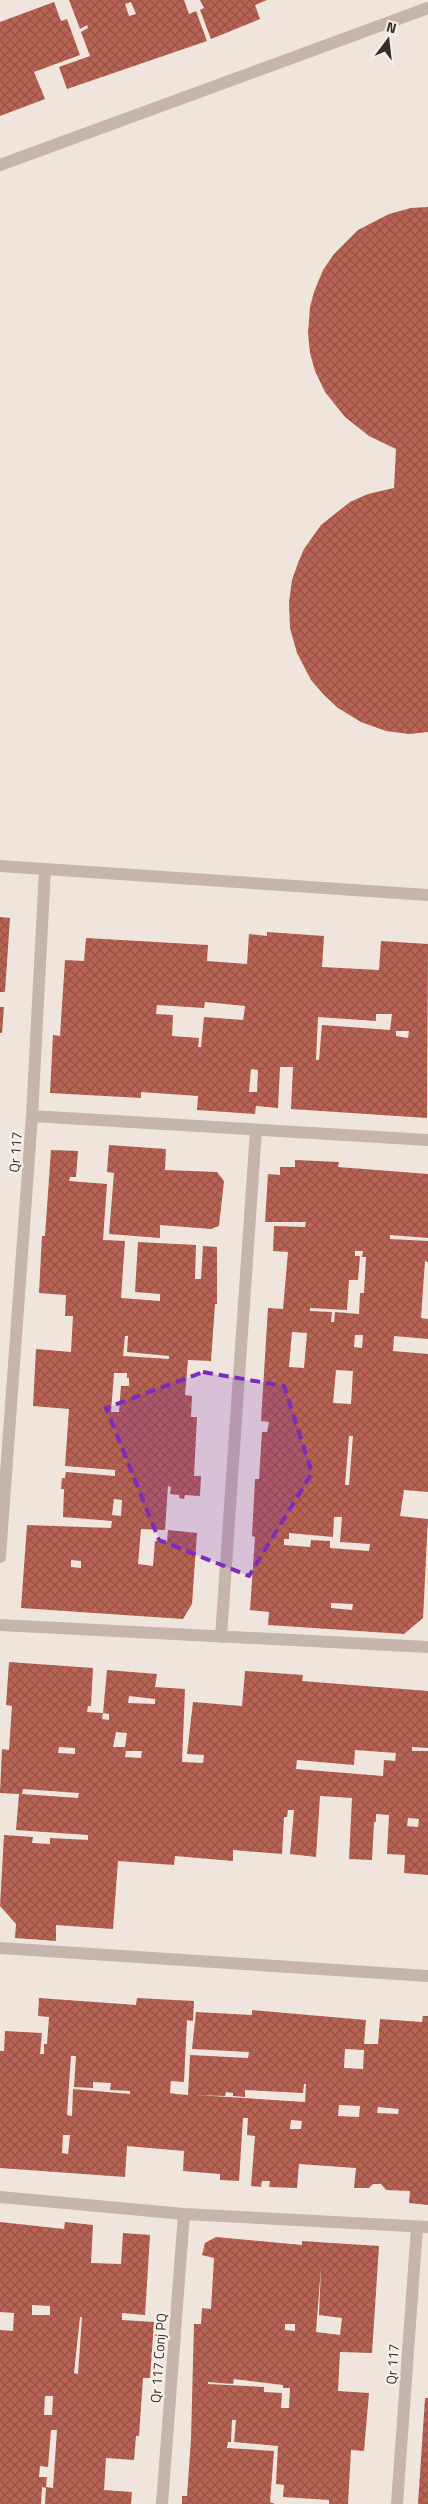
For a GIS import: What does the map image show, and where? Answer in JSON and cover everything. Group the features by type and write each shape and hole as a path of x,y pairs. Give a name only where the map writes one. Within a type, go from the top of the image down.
{"street":[{"path":"0,164 428,8"},
{"path":"0,866 428,895"},
{"name":"Qr 117","path":"0,1557 32,1116 44,870"},
{"path":"32,1116 428,1140"},
{"path":"221,1637 256,1130"},
{"path":"0,1625 428,1647"},
{"path":"0,1948 428,1976"},
{"path":"0,2197 184,2214 422,2227"},
{"name":"Qr 117 Conj PQ","path":"162,2504 184,2214"},
{"name":"Qr 117","path":"397,2504 422,2227"}],"highlighted area":[{"path":"203,1372 284,1386 312,1473 249,1576 159,1540 106,1408"}],"building":[{"path":"69,0 184,0 189,14 196,11 207,41 67,89 59,67 90,56 81,32 88,28 87,25 80,29","holes":["131,2 136,14 129,16 125,4"]},
{"path":"200,0 267,0 255,5 260,19 211,39 200,10 204,8"},
{"path":"54,2 61,21 67,19 80,55 34,72 45,99 0,116 0,22"},
{"path":"428,207 428,732 409,734 386,731 361,722 338,708 324,695 311,680 297,653 290,628 289,602 292,580 298,563 304,549 321,525 350,502 368,494 394,488 396,449 369,436 345,417 325,392 315,371 310,353 308,333 310,307 314,292 323,270 334,254 358,230 389,214 411,208"},
{"path":"0,917 10,918 5,992 0,992"},
{"path":"267,932 324,936 322,967 379,970 381,941 428,944 427,1118 291,1109 293,1067 280,1067 278,1108 256,1106 255,1114 197,1110 198,1096 141,1092 141,1098 50,1093 53,1035 60,1036 65,960 84,961 86,938 208,945 207,961 247,964 249,934 267,936","holes":["205,1002 245,1006 243,1020 204,1017 201,1047 198,1047 199,1038 172,1036 173,1015 156,1014 157,1005 204,1008","376,1014 392,1014 390,1030 322,1025 319,1060 316,1060 318,1017 376,1021","396,1031 409,1031 408,1038 396,1036","251,1069 258,1070 257,1092 249,1092"]},
{"path":"0,1007 4,1007 2,1033 0,1033"},
{"path":"109,1145 166,1149 165,1170 217,1172 224,1181 219,1226 211,1229 160,1225 160,1238 109,1234 114,1173 107,1172"},
{"path":"51,1150 78,1151 76,1177 70,1177 69,1181 107,1184 103,1240 125,1241 121,1298 160,1301 160,1294 135,1292 138,1242 196,1245 195,1279 201,1279 203,1246 217,1247 217,1304 215,1304 211,1361 188,1360 185,1395 192,1396 191,1417 197,1417 194,1476 201,1476 200,1496 185,1495 184,1499 179,1498 179,1495 170,1494 171,1487 168,1486 165,1530 141,1529 138,1564 153,1566 155,1541 167,1542 168,1530 197,1533 192,1604 183,1619 21,1608 27,1525 111,1528 112,1521 63,1517 64,1489 61,1489 62,1478 65,1478 66,1472 115,1476 115,1470 65,1466 69,1409 33,1406 36,1349 71,1352 73,1316 65,1316 66,1295 39,1293 42,1236 45,1236","holes":["125,1336 128,1336 127,1352 169,1356 169,1359 123,1356","114,1373 127,1373 129,1386 121,1386 119,1412 111,1412","114,1499 122,1500 121,1516 112,1515","71,1560 81,1561 81,1568 71,1567"]},
{"path":"295,1160 339,1162 338,1167 428,1174 428,1238 390,1235 390,1239 428,1241 428,1262 425,1261 421,1318 428,1319 428,1339 394,1336 393,1351 428,1354 428,1492 404,1490 400,1516 428,1519 423,1618 404,1634 268,1625 269,1612 250,1610 255,1537 252,1536 255,1479 259,1479 262,1432 267,1432 269,1422 261,1421 268,1308 283,1309 288,1252 273,1251 274,1226 305,1227 306,1222 265,1222 268,1174 280,1175 280,1167 295,1167","holes":["355,1251 363,1251 362,1257 366,1257 364,1293 360,1293 359,1314 335,1312 334,1322 331,1322 332,1312 310,1311 310,1308 347,1310 349,1280 358,1280 360,1256 355,1256","292,1332 307,1333 304,1368 289,1367","355,1335 363,1335 362,1348 354,1347","336,1370 353,1371 351,1404 333,1403","349,1436 353,1436 349,1485 345,1485","334,1517 342,1517 340,1542 370,1544 369,1551 330,1548 330,1541 311,1540 310,1547 284,1545 284,1539 289,1539 289,1533 333,1537","331,1603 353,1604 352,1610 331,1608"]},
{"path":"9,1662 93,1668 91,1706 88,1706 87,1712 103,1713 107,1670 157,1674 155,1687 185,1689 182,1762 203,1763 204,1755 187,1754 193,1702 242,1706 245,1671 303,1675 302,1681 428,1691 428,1748 412,1747 412,1751 428,1751 428,1875 404,1873 405,1855 387,1854 389,1815 376,1814 372,1860 349,1859 352,1798 320,1796 316,1857 290,1854 294,1810 288,1810 287,1817 284,1817 282,1854 233,1850 233,1861 175,1856 174,1865 118,1861 113,1929 56,1925 56,1941 15,1938 16,1924 0,1906 4,1835 33,1837 32,1843 50,1844 50,1838 88,1840 88,1835 16,1830 19,1794 0,1793 2,1749 9,1750 12,1706 6,1705","holes":["129,1696 155,1699 155,1704 128,1703","103,1713 109,1714 109,1720 102,1719","116,1732 127,1733 125,1747 113,1747","59,1747 75,1748 75,1754 58,1753","355,1750 396,1753 395,1761 384,1760 383,1776 296,1769 297,1760 354,1765","126,1751 142,1751 141,1758 125,1757","23,1789 79,1793 78,1798 22,1794","408,1818 419,1819 418,1827 407,1826"]},
{"path":"39,1998 136,2005 137,1998 194,2001 193,2021 187,2020 184,2082 171,2081 170,2093 188,2095 190,2055 248,2058 249,2052 192,2049 196,2012 252,2015 252,2010 366,2020 364,2044 378,2044 380,2019 422,2022 423,2016 428,2016 428,2205 409,2203 410,2191 386,2190 381,2184 373,2184 369,2188 354,2188 356,2168 299,2164 297,2188 269,2187 270,2181 262,2181 261,2187 251,2186 255,2136 247,2135 248,2118 243,2118 239,2181 220,2180 220,2174 183,2171 184,2151 127,2146 125,2177 0,2168 0,2051 4,2051 5,2031 42,2033 40,2054 44,2054 44,2044 47,2044 49,2017 38,2016","holes":["345,2049 364,2050 363,2069 344,2068","71,2056 76,2056 74,2087 93,2088 93,2082 111,2083 110,2090 130,2091 130,2094 73,2089 72,2116 67,2115","304,2084 306,2084 305,2102 196,2095 225,2096 226,2092 233,2093 233,2096 245,2097 245,2090 303,2093","339,2105 360,2106 359,2117 338,2116","378,2107 399,2109 398,2114 377,2113","291,2120 302,2121 301,2129 290,2129","63,2135 70,2135 68,2154 62,2153"]},
{"path":"0,2222 64,2229 65,2222 93,2225 91,2263 121,2264 123,2233 150,2235 145,2315 122,2313 122,2320 154,2322 150,2378 143,2378 139,2436 136,2436 134,2460 106,2458 104,2490 132,2492 131,2504 45,2504 46,2488 42,2487 41,2504 0,2504 0,2330 13,2331 14,2313 0,2312","holes":["32,2305 50,2306 50,2315 32,2315","80,2317 82,2317 78,2374 74,2373","45,2396 53,2396 52,2415 44,2415","51,2430 57,2430 53,2488 46,2487 47,2477 39,2477 40,2466 48,2467"]},
{"path":"216,2237 302,2245 302,2241 379,2246 372,2353 340,2352 338,2391 369,2393 364,2451 351,2450 348,2504 329,2504 329,2500 283,2497 284,2485 276,2484 278,2446 234,2442 236,2420 232,2420 231,2442 228,2442 227,2448 274,2451 270,2502 275,2504 182,2504 182,2496 187,2496 191,2439 194,2324 201,2324 202,2308 211,2309 214,2258 202,2255 205,2243","holes":["321,2267 319,2315 342,2318 340,2335 316,2332","285,2324 295,2324 295,2331 285,2330","234,2379 283,2385 283,2388 290,2388 289,2408 281,2408 282,2393 264,2392 264,2387 208,2384 208,2382 233,2384"]},
{"path":"425,2398 428,2398 428,2504 418,2504"}]}
